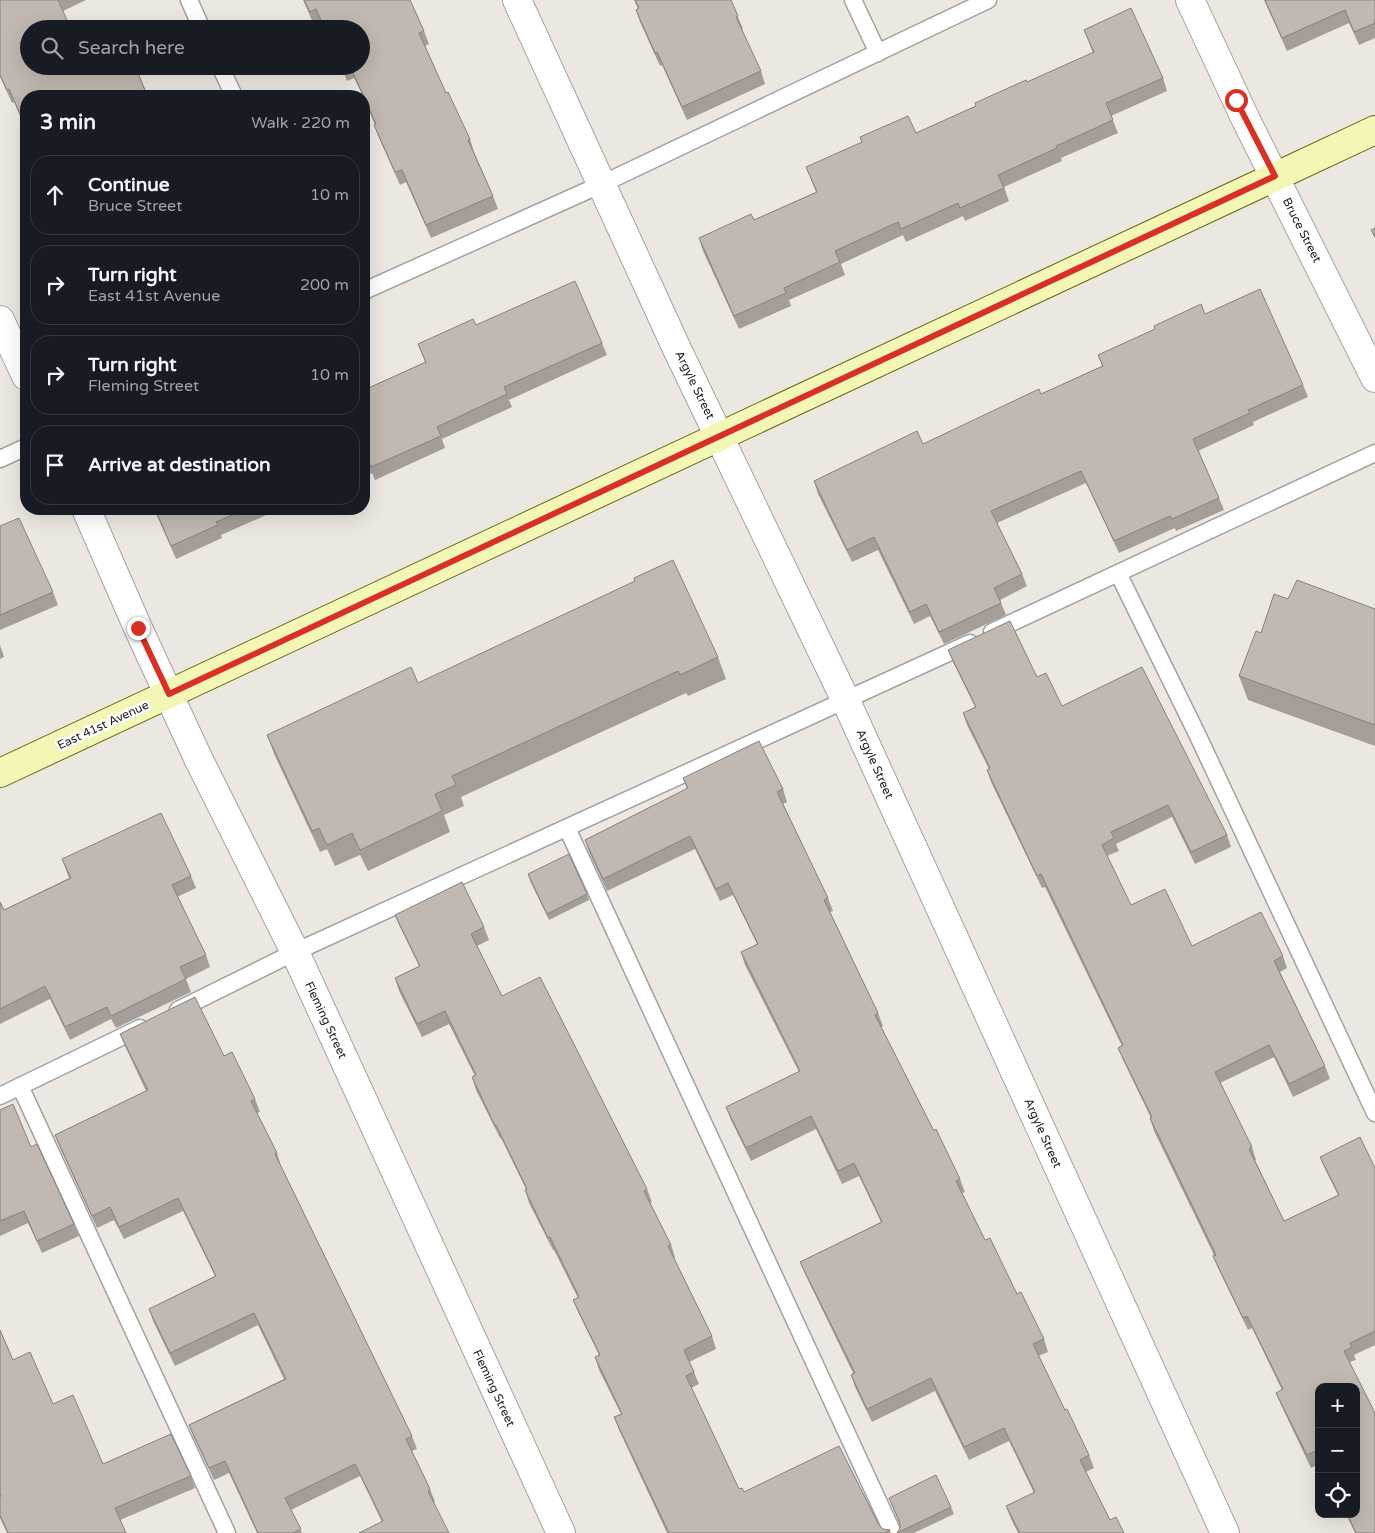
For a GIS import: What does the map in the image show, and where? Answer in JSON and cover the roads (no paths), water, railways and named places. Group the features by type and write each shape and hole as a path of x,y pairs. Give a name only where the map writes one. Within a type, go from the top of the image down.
{"main road":[{"name":"East 41st Avenue","path":"0,773 1375,130"}],"street":[{"name":"Argyle Street","path":"517,0 719,436 846,701 1225,1533"},
{"name":"Bruce Street","path":"1190,0 1236,100 1375,378"},
{"path":"0,320 20,363"},
{"name":"Fleming Street","path":"89,515 198,758 295,952 561,1533"}],"lane":[{"path":"189,0 198,20"},
{"path":"854,0 878,53"},
{"path":"370,288 602,184 988,0"},
{"path":"224,75 231,90"},
{"path":"0,459 20,450"},
{"path":"0,1096 295,952 846,701 1375,453"},
{"path":"1118,573 1198,736 1375,1112"},
{"path":"567,828 893,1533"},
{"path":"20,1086 226,1533"}]}
